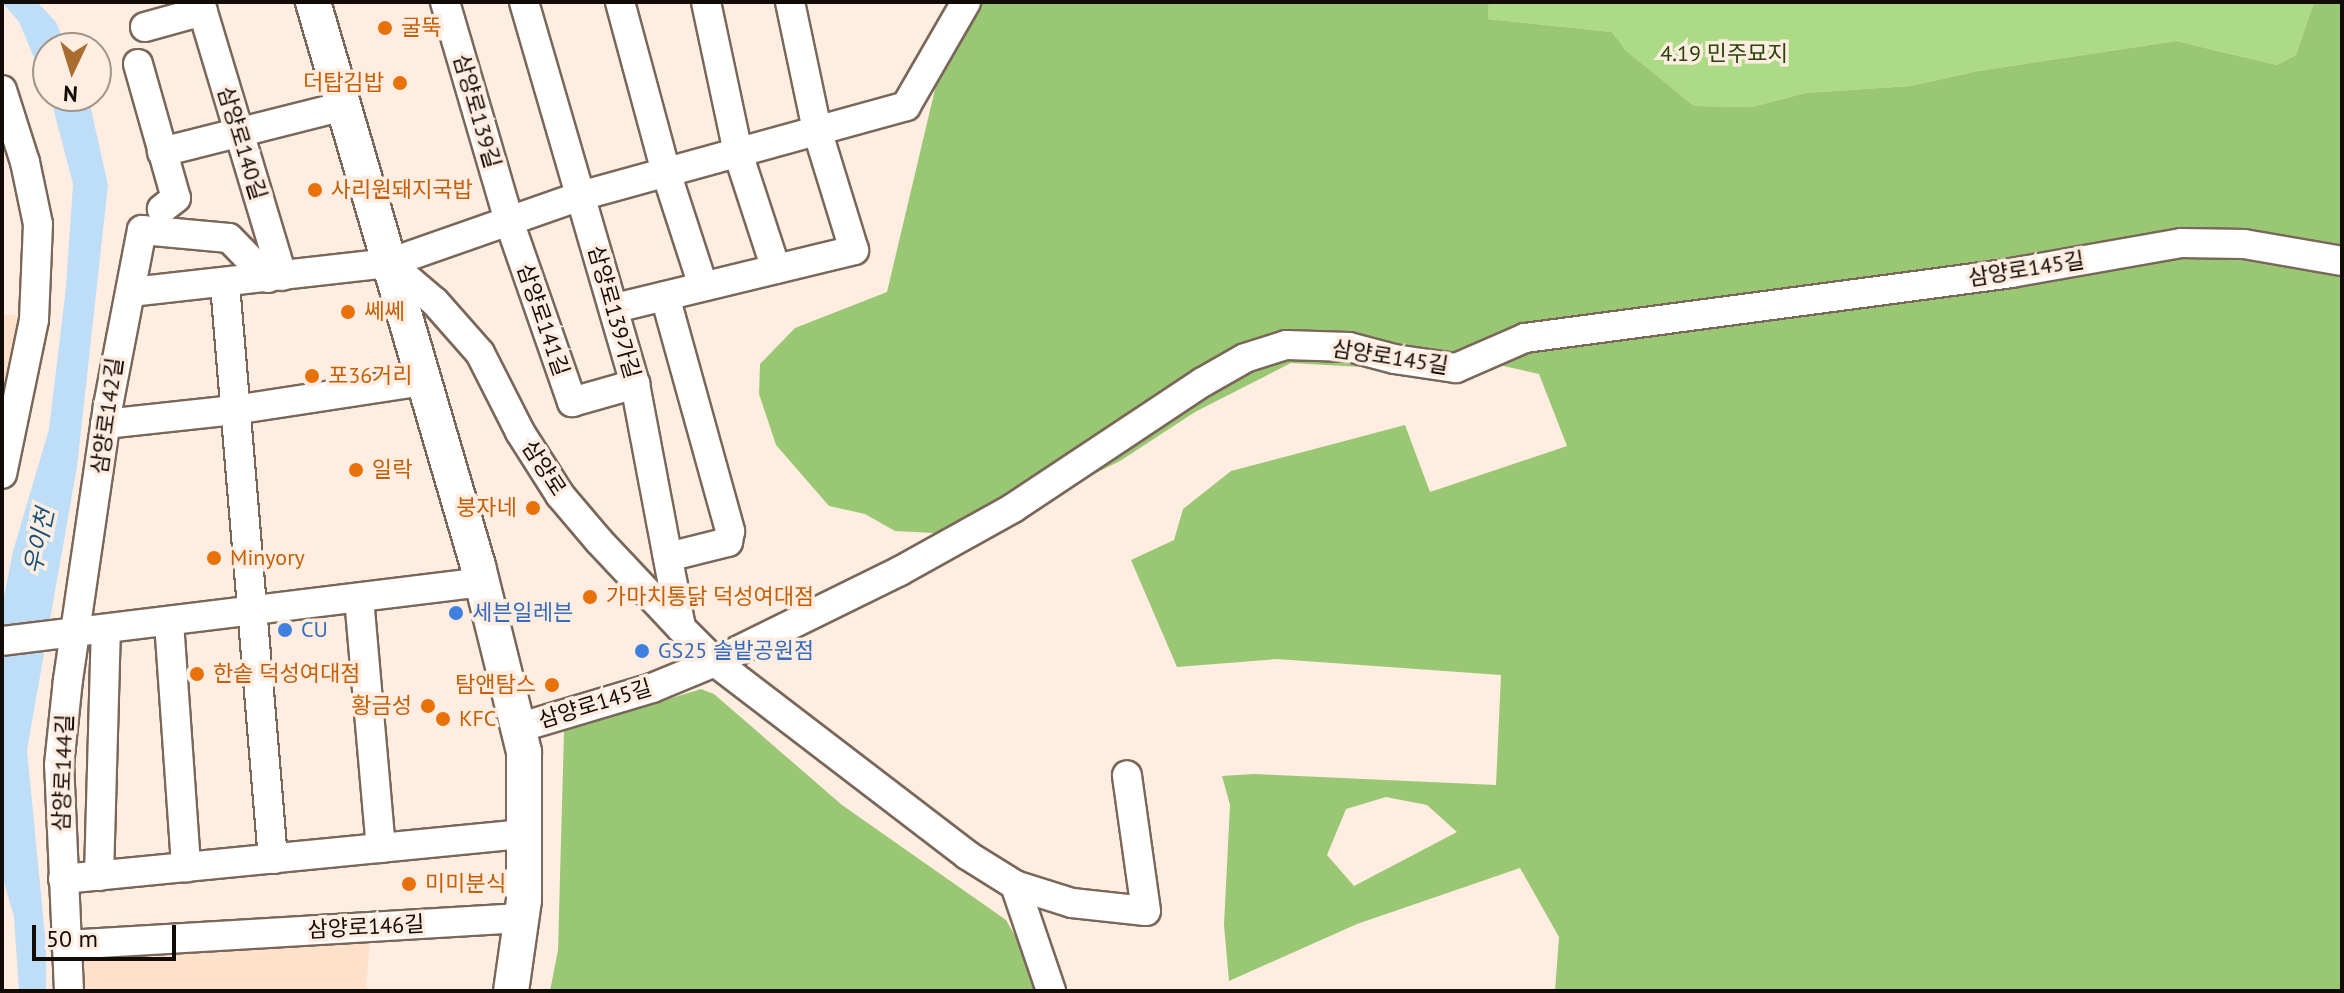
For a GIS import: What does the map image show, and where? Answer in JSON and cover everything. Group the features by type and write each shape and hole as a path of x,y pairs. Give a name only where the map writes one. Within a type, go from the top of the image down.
{"main road":[{"path":"313,2 482,582 524,752 521,918 511,991"}],"street":[{"name":"삼양로139길","path":"445,2 509,221"},
{"name":"삼양로139가길","path":"524,2 635,384 681,628"},
{"path":"620,2 666,172 703,286"},
{"path":"706,2 738,153 776,269"},
{"path":"615,308 854,250 817,130 790,2"},
{"path":"131,292 225,284 389,263 580,196 906,106 966,2"},
{"name":"삼양로140길","path":"145,27 201,6 239,133 275,277"},
{"path":"138,64 176,198 162,209"},
{"path":"2,90 25,162 38,224 34,320 2,474"},
{"path":"162,152 344,106"},
{"name":"삼양로141길","path":"509,221 572,402 635,384"},
{"name":"삼양로142길","path":"75,634 120,329 131,292 142,230 229,238 275,277"},
{"name":"삼양로145길","path":"518,728 652,688 715,662 900,571 1013,508 1203,382 1245,358 1286,345 1349,347 1394,359 1456,368 1525,338 2011,273 2181,243 2244,244 2342,261"},
{"name":"삼양로","path":"389,263 435,302 480,353 520,432 560,495 715,662"},
{"path":"225,284 273,859"},
{"path":"665,296 730,531 728,542 668,557"},
{"path":"105,424 234,410 424,381"},
{"path":"2,641 482,582"},
{"path":"359,598 381,848"},
{"path":"169,622 186,867"},
{"name":"삼양로144길","path":"99,876 106,630"},
{"name":"삼양로144길","path":"66,945 59,765 75,634"},
{"path":"715,662 919,821 1015,885 1072,903 1146,911 1127,775"},
{"path":"63,879 524,834"},
{"path":"1015,885 1051,991"},
{"name":"삼양로146길","path":"66,945 521,918"},
{"path":"66,945 69,991"}],"shaded area":[{"path":"2,315 21,315 2,421"},
{"path":"370,941 366,991 75,991 72,951"}],"green space":[{"path":"983,2 1489,2 1488,19 1612,32 1626,51 1694,106 1752,107 1805,93 1910,86 1978,71 2176,41 2277,65 2296,55 2314,2 2342,2 2342,991 1555,991 1559,937 1520,868 1357,924 1229,981 1224,925 1230,805 1222,776 1253,774 1496,785 1501,675 1277,659 1177,667 1131,560 1174,540 1183,509 1231,471 1405,425 1430,492 1567,446 1539,374 1499,365 1452,379 1362,367 1291,363 1195,412 1120,461 971,535 895,531 865,514 829,506 776,445 759,394 760,364 795,328 887,292 936,85","holes":["1386,797 1427,805 1457,832 1354,886 1327,855 1346,809"]},
{"name":"4.19 민주묘지","path":"1489,2 2314,2 2296,55 2277,65 2176,41 1978,71 1910,86 1805,93 1752,107 1694,106 1625,51 1612,32 1488,19"},
{"path":"701,689 714,694 842,805 1006,920 1026,955 1040,991 550,991 558,950 564,731"}],"water":[{"path":"2,2 37,2 56,22 60,32 32,32 32,53 19,22"},
{"name":"우이천","path":"54,112 92,112 108,185 77,467 27,750 46,946 46,991 19,991 14,917 2,875 2,607 13,551 49,429 66,287 73,184"}],"place":[{"name":"굴뚝","path":"385,28"},
{"name":"더탑김밥","path":"400,83"},
{"name":"사리원돼지국밥","path":"315,190"},
{"name":"쎄쎄","path":"348,312"},
{"name":"포36거리","path":"312,376"},
{"name":"일락","path":"356,470"},
{"name":"붕자네","path":"533,508"},
{"name":"Minyory","path":"214,558"},
{"name":"가마치통닭 덕성여대점","path":"590,597"},
{"name":"세븐일레븐","path":"456,613"},
{"name":"CU","path":"285,630"},
{"name":"GS25 솔밭공원점","path":"642,651"},
{"name":"한솥 덕성여대점","path":"197,674"},
{"name":"탐앤탐스","path":"552,685"},
{"name":"황금성","path":"428,706"},
{"name":"KFC","path":"443,719"},
{"name":"미미분식","path":"409,884"}]}
